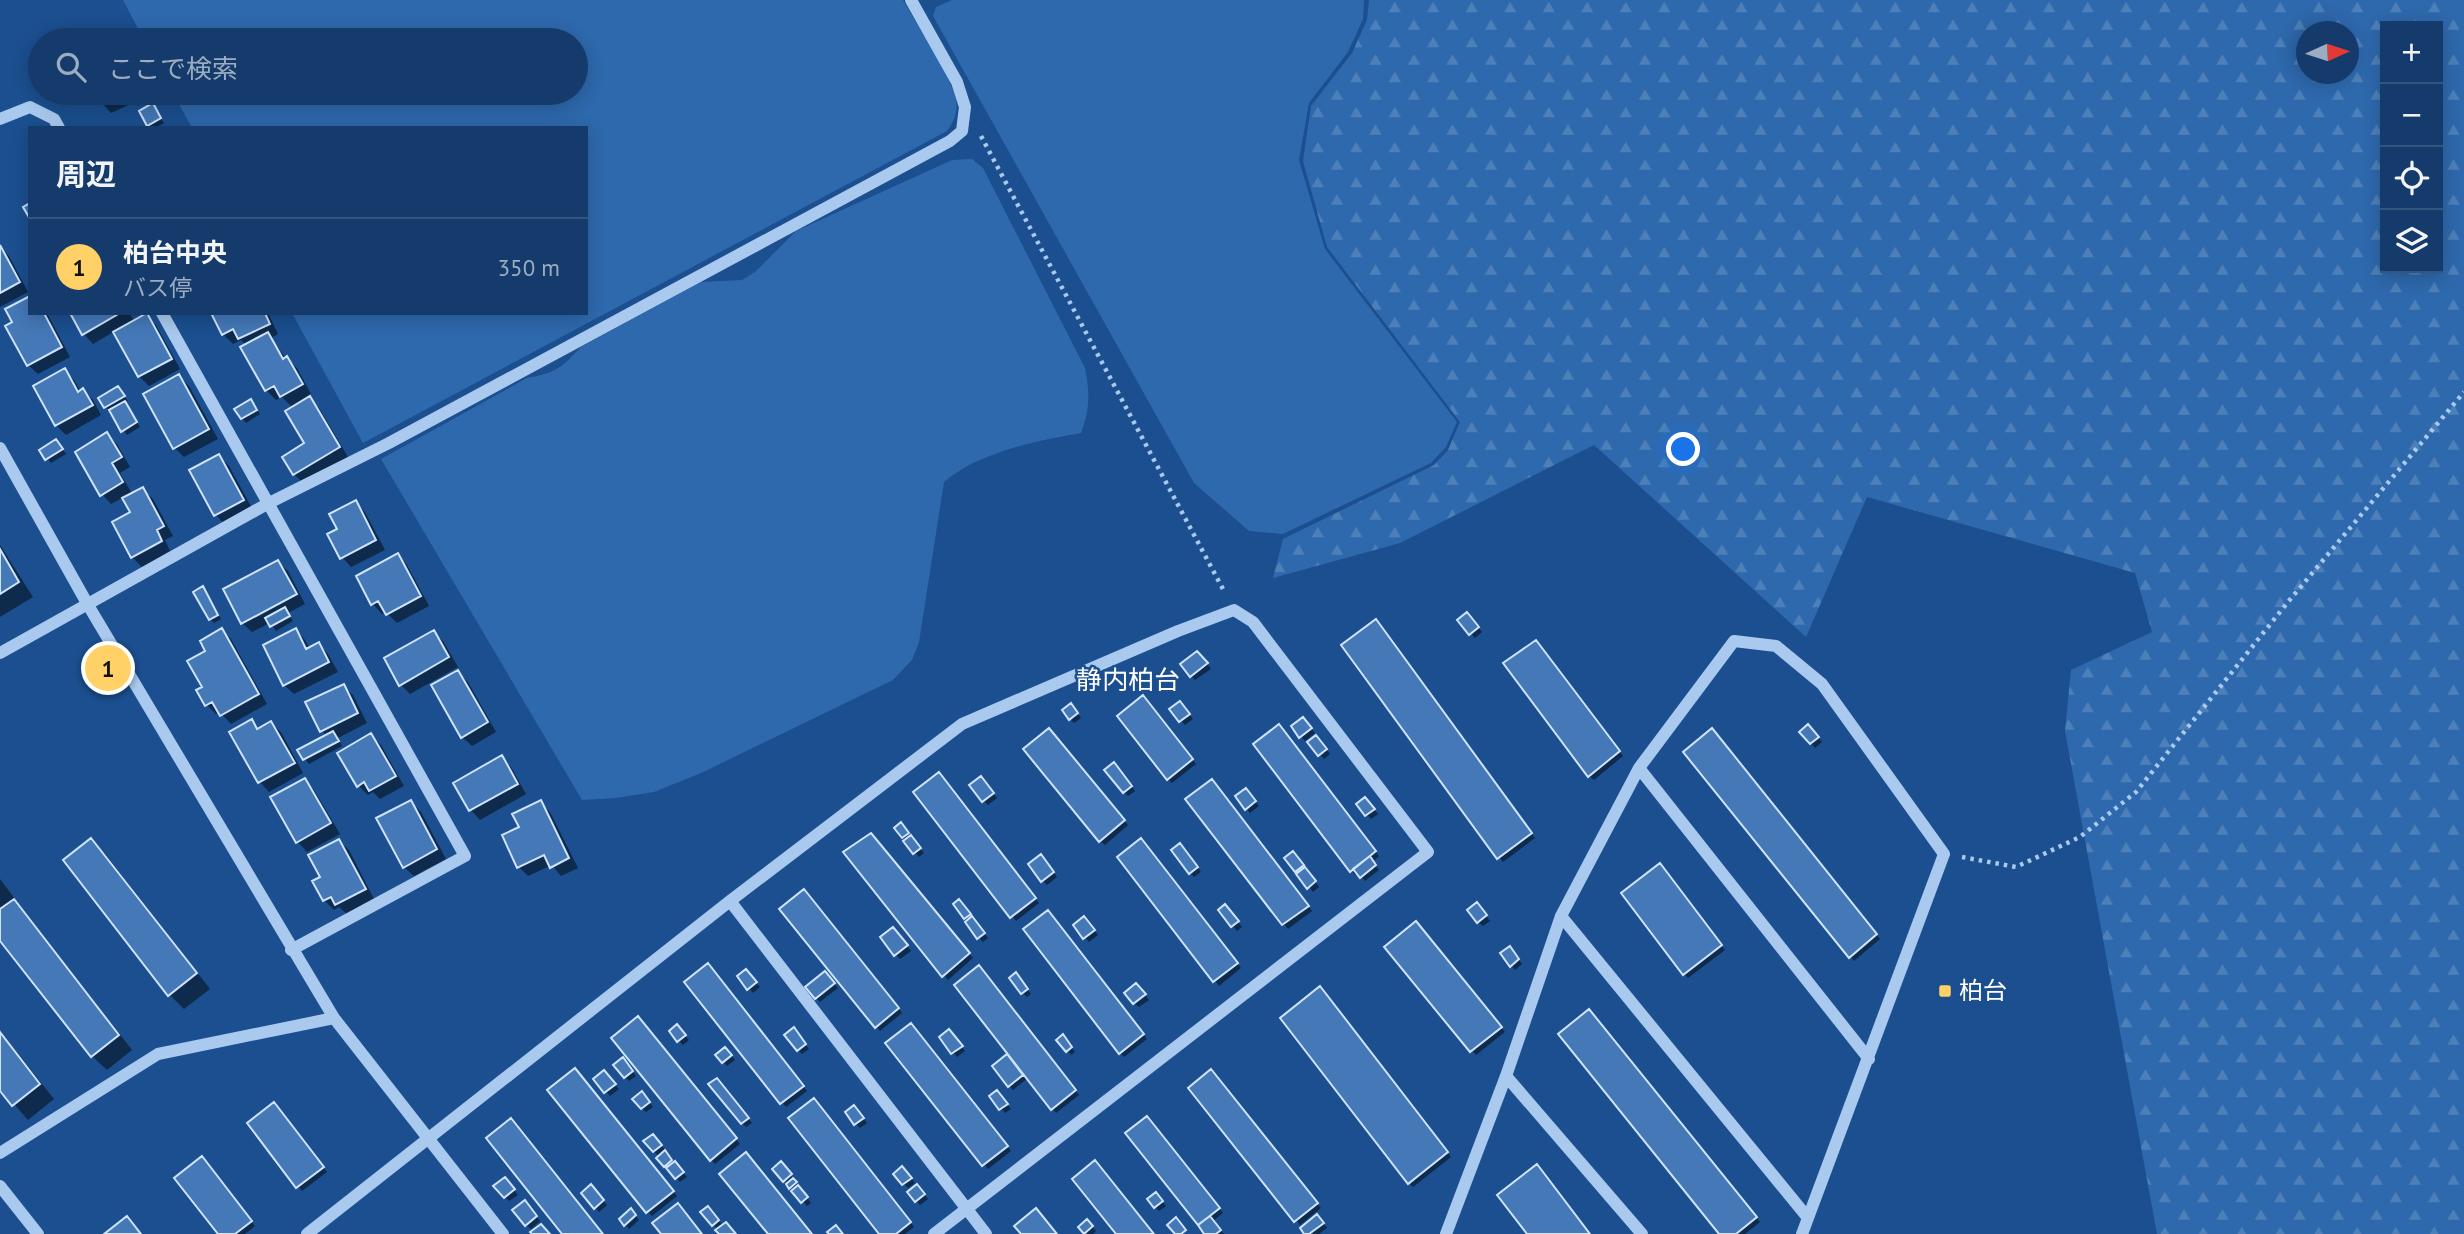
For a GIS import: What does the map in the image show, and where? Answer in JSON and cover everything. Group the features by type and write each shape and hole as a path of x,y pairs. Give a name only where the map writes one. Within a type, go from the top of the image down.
{"street":[{"path":"0,653 267,504 389,443 950,141 961,131 965,107 957,82 911,0"},
{"path":"0,119 30,107 54,119 58,126"},
{"path":"163,315 465,856 291,950"},
{"path":"0,448 88,606 334,1018 503,1234"},
{"path":"307,1234 730,901 962,724 1178,631 1234,610 1253,622 1428,852 934,1234"},
{"path":"1446,1234 1506,1076 1561,916 1639,768 1734,641 1776,646 1822,684 1944,854 1802,1234"},
{"path":"1639,768 1868,1059"},
{"path":"730,901 986,1234"},
{"path":"1561,916 1808,1218"},
{"path":"0,1153 158,1054 334,1018"},
{"path":"1506,1076 1642,1234"},
{"path":"0,1185 38,1234"}],"path":[{"path":"965,107 1234,610"},
{"path":"1944,854 2016,867 2080,837 2136,792 2288,602 2464,392"}],"green space":[{"path":"123,0 903,0 948,77 956,100 956,109 947,131 363,443 293,315 588,315 588,126 191,126 180,105 588,105 588,28 138,28"},
{"path":"952,0 1364,0 1363,19 1348,52 1309,103 1299,160 1325,249 1457,422 1446,447 1431,463 1283,534 1249,531 1194,483 933,16 936,7"},
{"path":"1369,0 2464,0 2464,1234 2157,1234 2065,731 2071,670 2152,632 2135,573 1867,497 1806,637 1594,445 1400,543 1273,578 1283,539 1434,465 1448,450 1460,422 1327,247 1303,161 1311,106 1352,53 1367,20"},
{"path":"972,159 983,168 1085,368 1088,401 1081,433 1027,444 991,455 944,482 919,642 912,660 893,680 701,773 654,792 582,800 381,459 527,378 557,368 581,347 701,282 742,280 755,272 796,231 952,160"}],"building":[{"path":"154,105 161,118 147,126 139,111"},
{"path":"0,245 20,282 0,293"},
{"path":"28,297 28,315 45,315 62,347 27,366 5,326 12,322 5,309"},
{"path":"71,315 117,315 82,335"},
{"path":"148,315 172,359 138,377 113,332"},
{"path":"212,315 266,315 270,324 238,339 233,329 222,335"},
{"path":"268,332 283,359 287,356 303,384 280,397 274,386 265,391 240,347"},
{"path":"65,368 78,392 83,388 93,405 55,426 33,386"},
{"path":"179,374 209,429 173,449 143,394"},
{"path":"118,386 125,396 104,408 98,398"},
{"path":"310,396 340,447 293,475 282,457 304,443 285,411"},
{"path":"251,399 257,410 241,419 234,409"},
{"path":"125,401 137,422 121,432 109,410"},
{"path":"107,432 122,457 112,463 123,482 100,496 75,452"},
{"path":"56,439 63,449 45,460 39,450"},
{"path":"219,454 244,500 214,516 189,470"},
{"path":"143,487 164,526 157,530 162,541 131,558 112,522 130,512 122,498"},
{"path":"356,500 376,540 340,559 327,534 337,529 329,514"},
{"path":"0,549 19,582 0,594"},
{"path":"398,553 421,596 386,615 378,601 371,605 356,576"},
{"path":"278,560 297,594 241,624 223,589"},
{"path":"203,586 218,615 209,620 193,592"},
{"path":"285,607 290,616 270,627 265,618"},
{"path":"1467,612 1479,627 1469,635 1457,620"},
{"path":"1376,619 1532,833 1497,859 1341,645"},
{"path":"222,628 259,694 220,716 212,702 205,706 196,690 202,687 187,661 205,651 200,641"},
{"path":"296,628 306,649 319,642 329,662 283,686 263,645"},
{"path":"434,630 449,657 399,686 384,658"},
{"path":"1536,640 1620,751 1588,777 1503,663"},
{"path":"1197,651 1208,663 1190,677 1180,664"},
{"path":"458,670 488,722 461,738 431,685"},
{"path":"344,684 358,713 320,732 305,702"},
{"path":"1143,695 1193,759 1167,780 1117,716"},
{"path":"1180,701 1190,714 1179,722 1169,709"},
{"path":"1071,703 1078,713 1069,720 1062,710"},
{"path":"1303,717 1312,728 1299,738 1291,726"},
{"path":"252,719 257,729 271,721 295,763 258,783 229,732"},
{"path":"1279,724 1376,851 1350,872 1253,744"},
{"path":"1808,724 1819,737 1810,744 1799,732"},
{"path":"1049,728 1125,820 1099,842 1023,749"},
{"path":"1712,728 1877,934 1849,958 1683,752"},
{"path":"333,731 339,741 303,760 297,750"},
{"path":"371,733 396,776 369,791 364,782 357,787 337,753"},
{"path":"1316,735 1327,749 1318,756 1307,742"},
{"path":"502,755 518,784 469,811 453,783"},
{"path":"1114,762 1132,786 1123,793 1104,770"},
{"path":"939,772 1036,898 1010,918 913,792"},
{"path":"981,776 994,793 982,802 969,785"},
{"path":"305,778 331,823 296,843 270,797"},
{"path":"1212,779 1309,906 1282,925 1185,799"},
{"path":"1246,788 1256,801 1245,810 1235,796"},
{"path":"1365,797 1375,809 1365,816 1356,804"},
{"path":"411,800 437,849 403,868 376,818"},
{"path":"541,800 569,858 550,868 544,855 517,868 502,835 519,827 512,814"},
{"path":"901,822 909,833 902,838 894,828"},
{"path":"871,833 970,953 942,977 843,852"},
{"path":"911,835 921,848 913,854 903,841"},
{"path":"91,838 197,973 168,996 63,860"},
{"path":"1141,838 1238,963 1213,982 1117,857"},
{"path":"339,839 366,889 335,905 331,897 323,901 312,881 320,877 308,855"},
{"path":"1180,843 1198,867 1189,874 1171,850"},
{"path":"1293,851 1304,865 1295,872 1284,858"},
{"path":"1041,854 1054,872 1041,882 1028,864"},
{"path":"1370,856 1376,865 1360,878 1353,869"},
{"path":"1660,863 1722,945 1683,975 1621,893"},
{"path":"1305,867 1316,881 1307,889 1296,874"},
{"path":"804,889 899,1008 875,1028 779,909"},
{"path":"14,899 119,1035 91,1057 0,941 0,909"},
{"path":"959,899 971,914 964,919 953,904"},
{"path":"1477,902 1487,915 1477,923 1467,910"},
{"path":"1225,904 1239,921 1231,927 1218,910"},
{"path":"1048,910 1144,1034 1119,1054 1023,929"},
{"path":"972,916 985,933 977,939 965,922"},
{"path":"1084,916 1095,930 1083,939 1073,925"},
{"path":"1416,921 1502,1027 1470,1052 1384,947"},
{"path":"893,927 908,945 894,956 880,937"},
{"path":"1510,946 1519,959 1510,967 1500,953"},
{"path":"708,963 804,1086 780,1104 684,982"},
{"path":"979,965 1076,1090 1051,1110 954,985"},
{"path":"746,969 757,982 747,990 737,976"},
{"path":"825,971 835,983 815,999 805,987"},
{"path":"1016,972 1028,989 1021,994 1009,978"},
{"path":"1136,983 1146,994 1133,1004 1124,993"},
{"path":"1320,986 1448,1152 1408,1184 1280,1018"},
{"path":"1589,1009 1757,1217 1736,1234 1719,1234 1558,1034"},
{"path":"638,1016 737,1138 710,1161 611,1038"},
{"path":"911,1023 1008,1146 982,1166 885,1043"},
{"path":"677,1024 686,1035 677,1042 669,1031"},
{"path":"794,1027 806,1044 797,1051 784,1035"},
{"path":"949,1029 963,1046 951,1054 939,1037"},
{"path":"0,1032 40,1084 12,1106 0,1091"},
{"path":"1063,1034 1072,1047 1066,1052 1056,1040"},
{"path":"725,1047 732,1055 722,1063 715,1055"},
{"path":"1007,1054 1023,1075 1008,1087 992,1066"},
{"path":"623,1057 633,1071 624,1078 613,1065"},
{"path":"575,1068 674,1191 646,1213 547,1090"},
{"path":"1211,1069 1318,1203 1294,1222 1188,1088"},
{"path":"604,1070 616,1084 604,1093 593,1079"},
{"path":"717,1078 749,1118 741,1124 708,1084"},
{"path":"997,1090 1008,1104 999,1110 989,1096"},
{"path":"642,1091 650,1102 641,1109 632,1099"},
{"path":"814,1098 911,1222 896,1234 879,1234 788,1118"},
{"path":"274,1102 324,1167 296,1188 247,1123"},
{"path":"854,1105 864,1118 854,1125 845,1112"},
{"path":"1147,1116 1220,1208 1198,1225 1125,1133"},
{"path":"511,1118 603,1234 562,1234 486,1138"},
{"path":"653,1134 662,1145 653,1152 643,1141"},
{"path":"665,1150 672,1160 664,1167 656,1158"},
{"path":"746,1152 812,1234 768,1234 719,1174"},
{"path":"202,1156 252,1221 235,1234 218,1234 174,1178"},
{"path":"1095,1160 1154,1234 1116,1234 1072,1179"},
{"path":"675,1161 684,1172 675,1179 666,1168"},
{"path":"781,1161 792,1174 783,1182 772,1169"},
{"path":"1537,1164 1590,1234 1527,1234 1497,1195"},
{"path":"902,1166 912,1178 902,1185 893,1174"},
{"path":"505,1177 515,1189 504,1198 493,1186"},
{"path":"793,1178 797,1182 789,1189 786,1184"},
{"path":"591,1184 604,1200 594,1209 581,1193"},
{"path":"917,1184 925,1194 915,1202 907,1192"},
{"path":"798,1185 808,1197 801,1203 791,1191"},
{"path":"1156,1192 1163,1201 1154,1208 1147,1199"},
{"path":"525,1200 537,1216 525,1226 512,1210"},
{"path":"678,1203 702,1234 661,1234 652,1223"},
{"path":"708,1206 719,1220 712,1226 700,1212"},
{"path":"631,1208 636,1215 624,1226 619,1219"},
{"path":"1036,1208 1057,1234 1021,1234 1014,1226"},
{"path":"1317,1214 1324,1223 1309,1234 1304,1234 1300,1228"},
{"path":"127,1216 141,1234 104,1234"},
{"path":"1210,1216 1221,1230 1216,1234 1204,1234 1198,1225"},
{"path":"1176,1217 1186,1230 1181,1234 1175,1234 1167,1225"},
{"path":"1087,1219 1093,1226 1084,1234 1078,1227"},
{"path":"726,1222 736,1234 719,1234 715,1230"},
{"path":"541,1224 550,1234 530,1232"},
{"path":"836,1225 843,1234 827,1232"}],"place":[{"name":"柏台中央","path":"108,668"},
{"name":"柏台","path":"1945,991"}],"district":[{"name":"静内柏台","path":"1128,680"}]}
